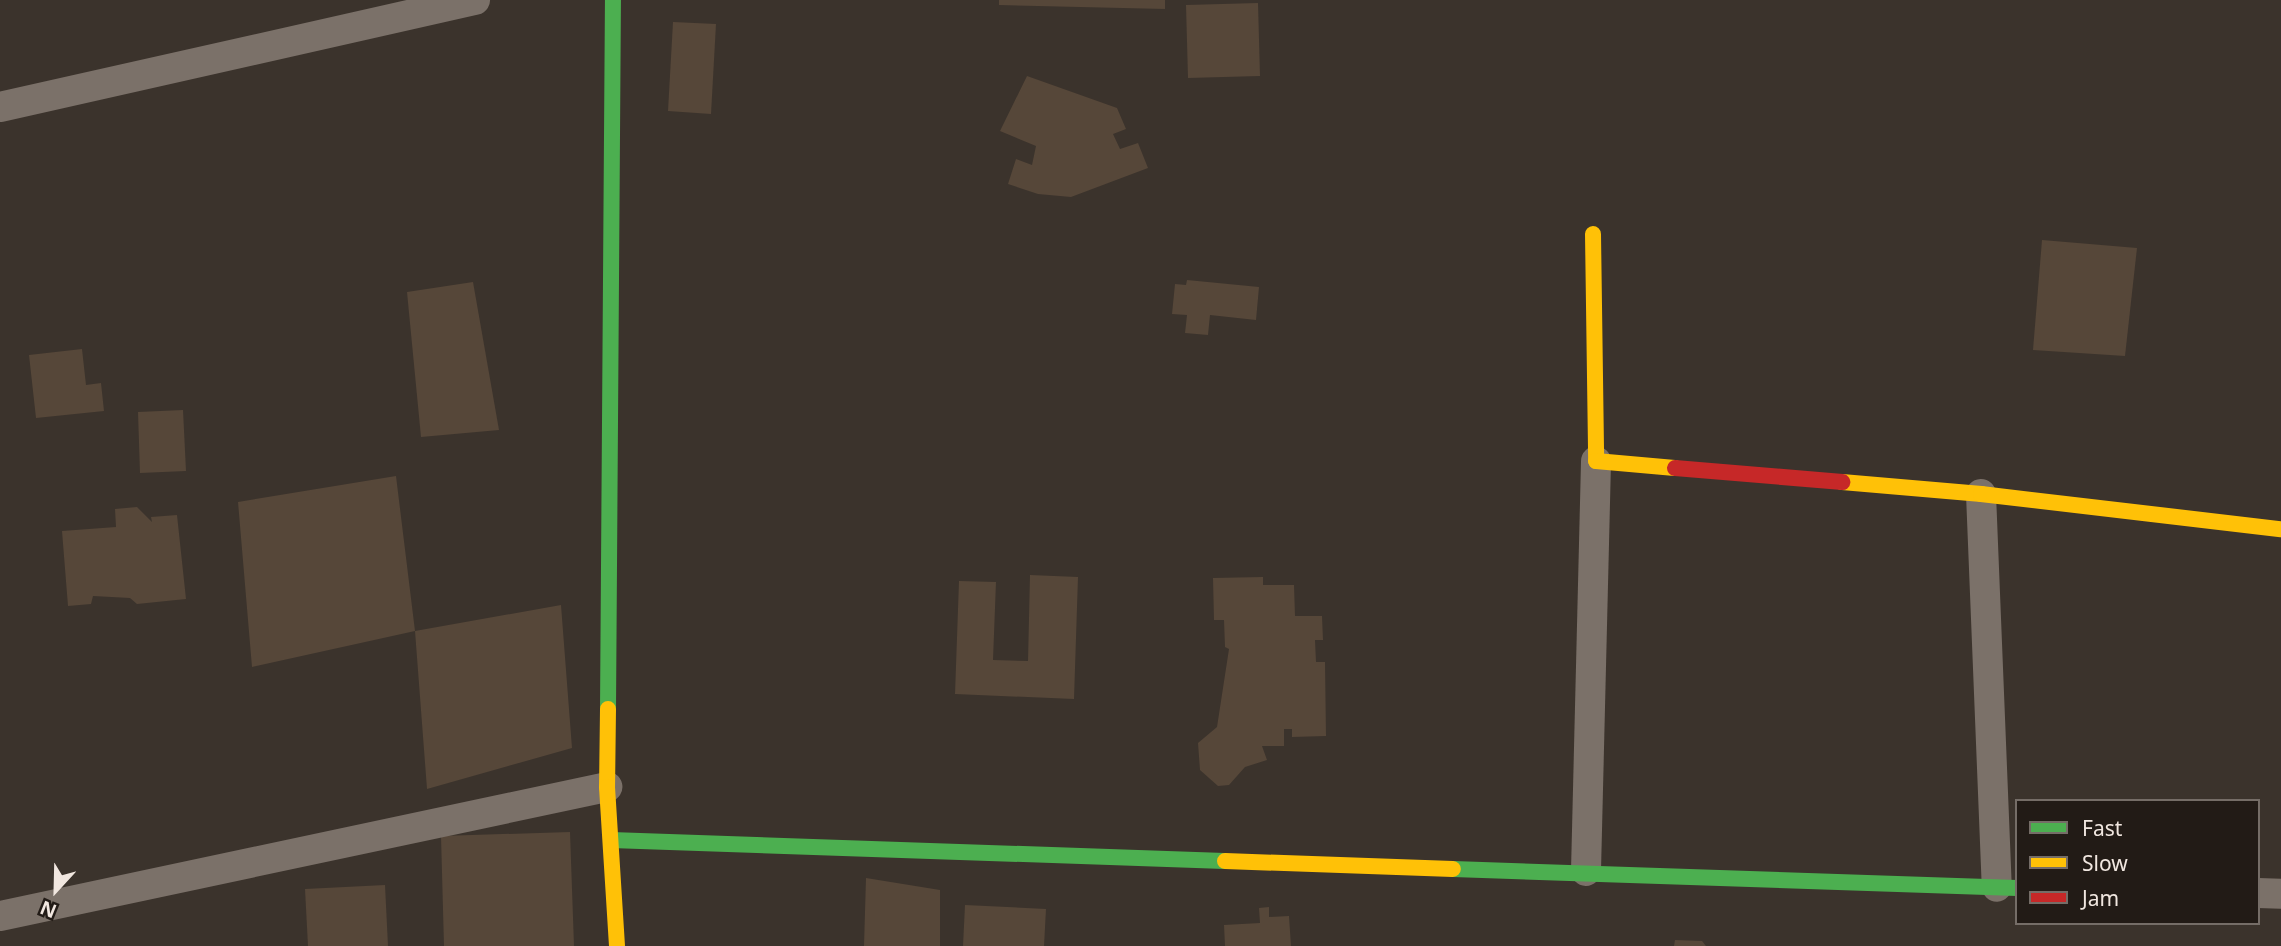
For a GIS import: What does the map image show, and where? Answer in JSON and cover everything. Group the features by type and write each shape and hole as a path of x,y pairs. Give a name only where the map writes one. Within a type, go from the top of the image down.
{"street":[{"path":"0,107 475,0"},
{"path":"613,0 607,787 617,946"},
{"path":"1586,871 1595,461 1593,234"},
{"path":"1595,461 1981,494 2281,529"},
{"path":"611,840 2007,887 1981,494"},
{"path":"0,916 607,787"},
{"path":"2260,893 2281,894"}],"building":[{"path":"999,0 1165,0 1165,9 999,5"},
{"path":"1258,3 1260,76 1188,78 1186,5"},
{"path":"673,22 716,24 711,114 668,111"},
{"path":"1027,76 1117,108 1126,129 1113,134 1120,149 1138,143 1148,168 1071,197 1038,194 1008,184 1016,159 1032,165 1036,146 1000,131"},
{"path":"2042,240 2137,248 2125,356 2033,350"},
{"path":"1187,280 1259,287 1256,320 1210,315 1208,335 1185,333 1187,315 1172,314 1175,284 1186,285"},
{"path":"473,282 499,430 421,437 407,292"},
{"path":"82,349 86,385 101,383 104,411 36,418 29,355"},
{"path":"183,410 186,471 140,473 138,412"},
{"path":"396,476 415,631 252,667 238,502"},
{"path":"137,507 152,522 151,517 177,515 186,599 137,604 130,598 93,596 91,604 68,606 62,531 116,527 115,509"},
{"path":"1030,575 1078,577 1074,699 955,694 959,581 996,582 993,660 1028,661"},
{"path":"1263,577 1263,585 1294,585 1295,616 1322,616 1323,640 1315,640 1316,662 1325,662 1326,736 1292,737 1292,729 1284,729 1284,746 1262,746 1267,760 1245,767 1229,785 1218,786 1200,770 1198,743 1217,727 1229,649 1225,647 1224,620 1214,620 1213,578"},
{"path":"561,605 572,748 427,789 415,631"},
{"path":"570,832 574,946 444,946 441,836"},
{"path":"866,878 940,890 940,946 864,946"},
{"path":"385,885 388,946 308,946 305,889"},
{"path":"965,905 1046,909 1044,946 963,946"},
{"path":"1269,907 1269,917 1289,916 1291,946 1225,946 1224,925 1260,923 1259,908"},
{"path":"1675,940 1702,941 1706,946 1674,946"}],"traffic: fast":[{"path":"608,709 613,0"},
{"path":"611,840 1225,861"},
{"path":"1453,869 2015,888"}],"traffic: slow":[{"path":"1593,234 1596,461 1675,468"},
{"path":"1842,482 1981,494 2281,529"},
{"path":"608,709 607,787 617,946"},
{"path":"1225,861 1453,869"}],"traffic: jam":[{"path":"1675,468 1842,482"}]}
